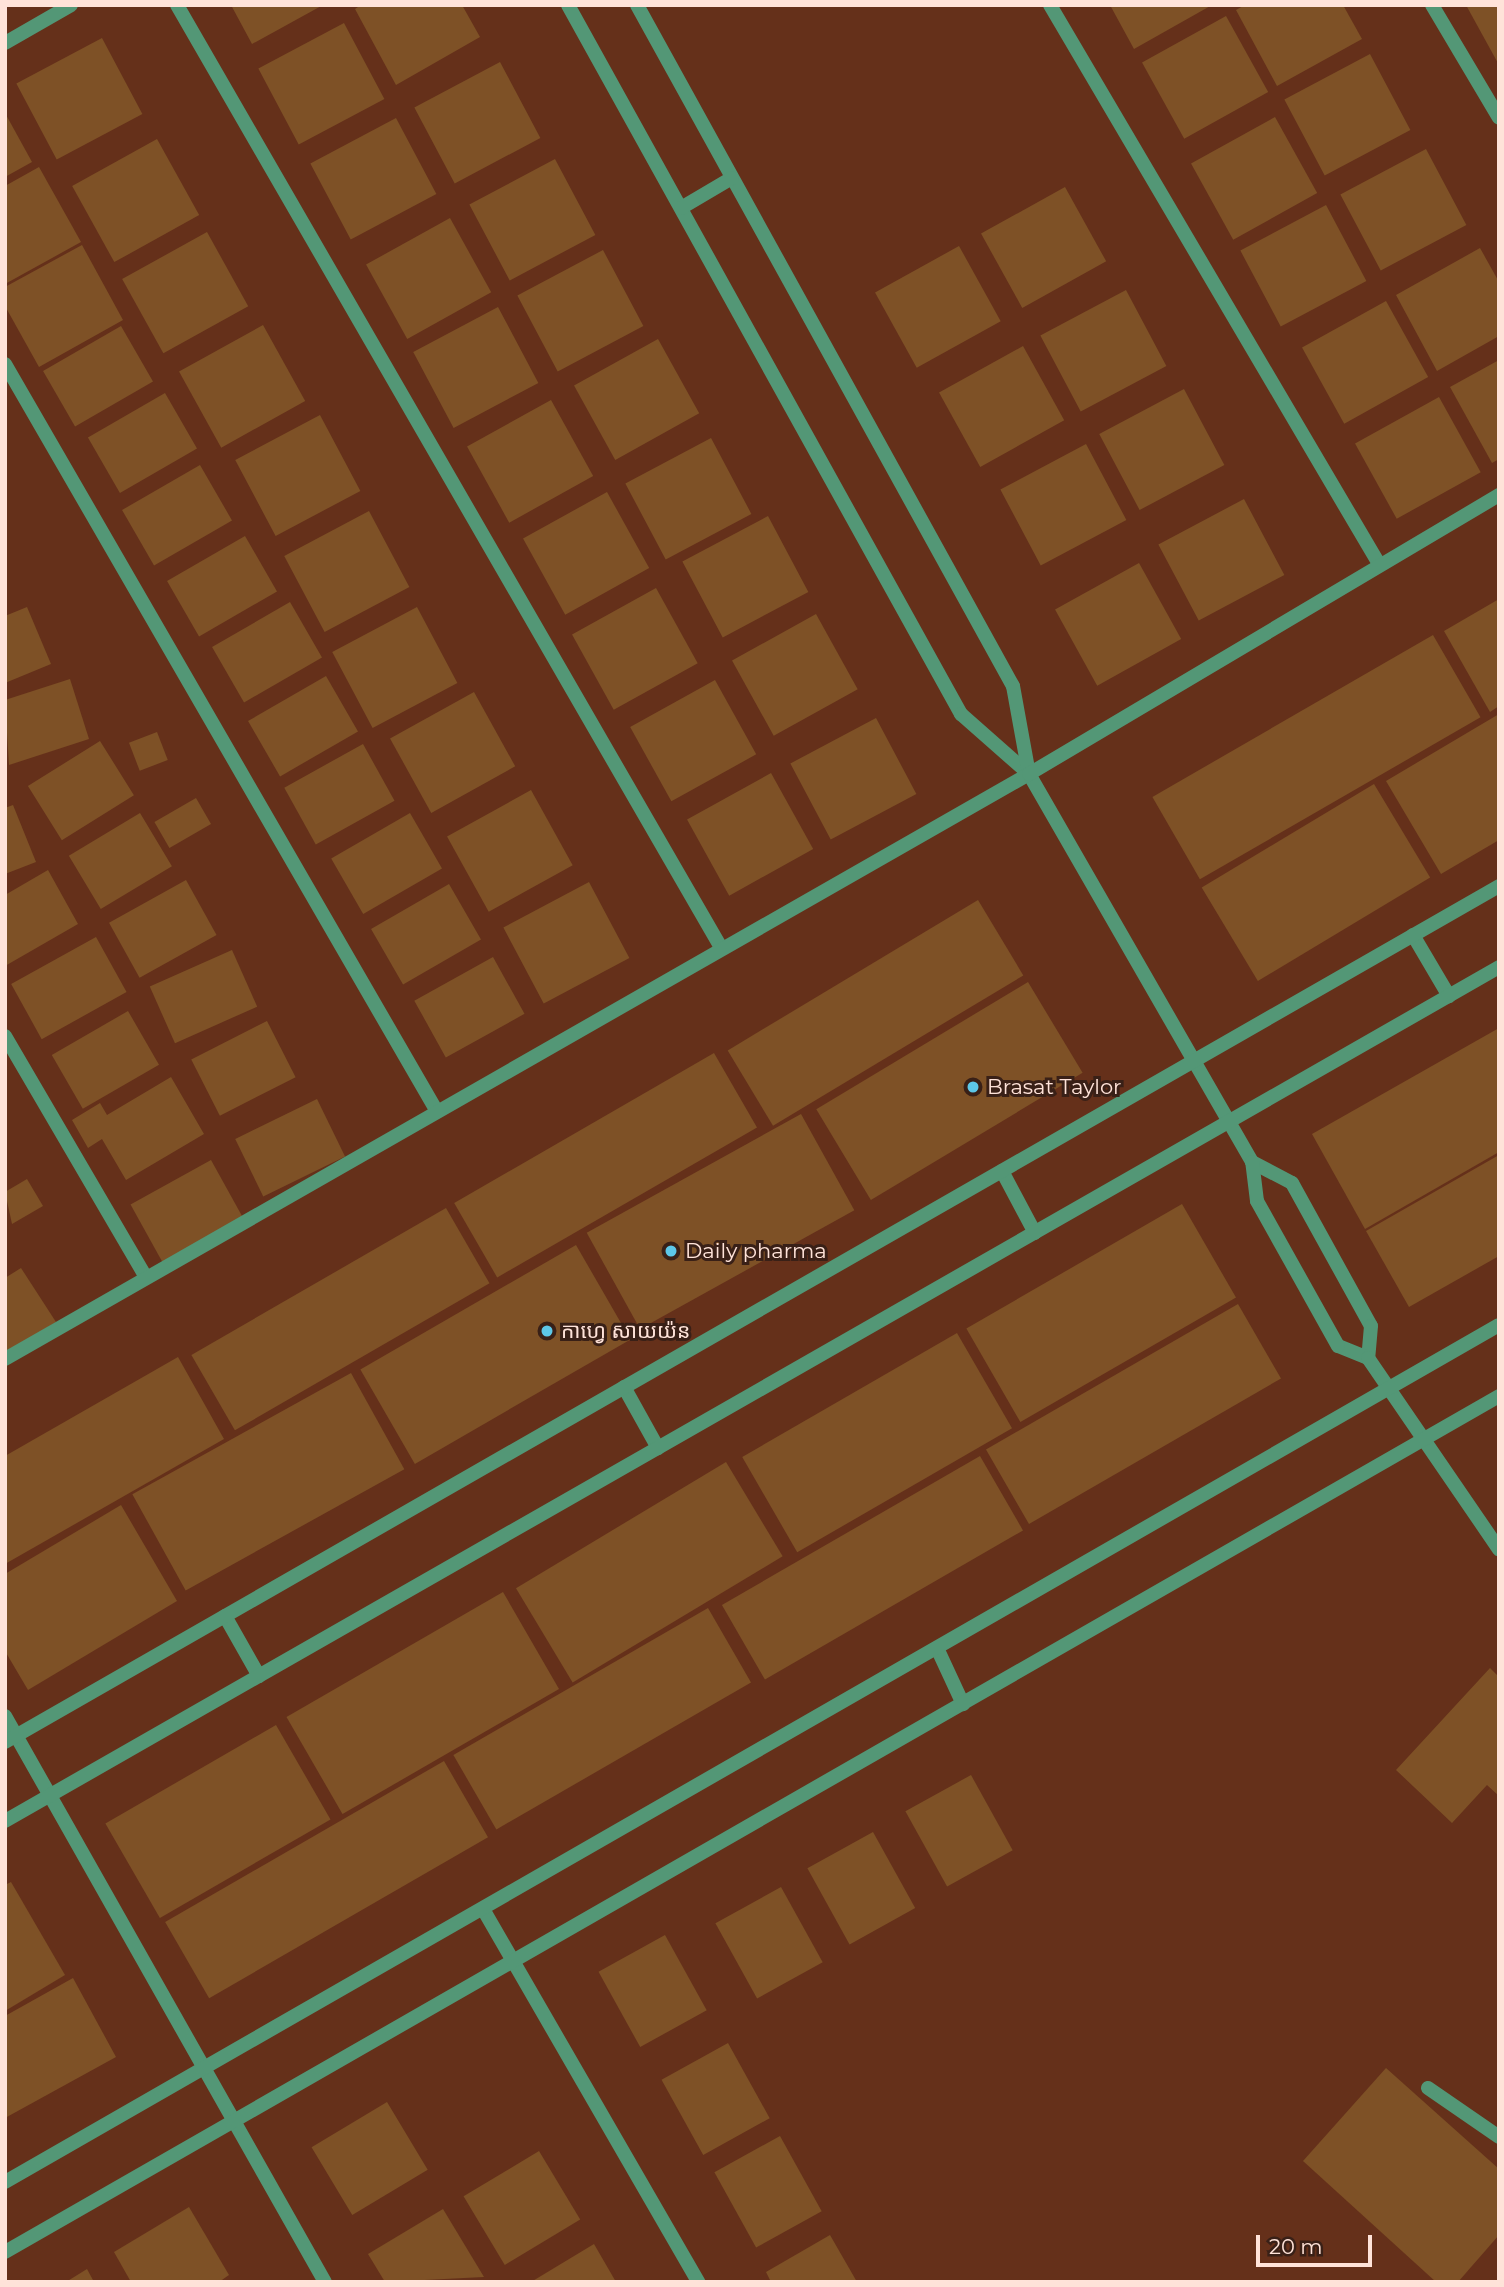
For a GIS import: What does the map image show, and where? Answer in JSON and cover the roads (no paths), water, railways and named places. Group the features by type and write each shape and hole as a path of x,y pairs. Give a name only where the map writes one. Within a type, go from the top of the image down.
{"street":[{"path":"5,43 71,5"},
{"path":"177,5 720,946"},
{"path":"568,5 961,714 1029,774 1252,1162 1257,1201 1338,1346 1368,1358 1499,1549"},
{"path":"637,5 1013,686 1029,774"},
{"path":"1050,5 1379,564"},
{"path":"1432,5 1499,118"},
{"path":"681,208 732,178"},
{"path":"5,364 436,1110"},
{"path":"5,1359 720,946 1029,774 1499,495"},
{"path":"11,1739 1499,886"},
{"path":"1413,935 1449,996"},
{"path":"5,1821 1499,968"},
{"path":"5,1035 146,1277"},
{"path":"1252,1162 1292,1182 1371,1326 1368,1358"},
{"path":"1002,1171 1035,1233"},
{"path":"5,2182 1499,1325"},
{"path":"624,1387 658,1448"},
{"path":"5,2252 1499,1396"},
{"path":"225,1616 259,1676"},
{"path":"937,1648 963,1704"},
{"path":"5,1716 11,1739 51,1795 325,2282"},
{"path":"483,1909 698,2282"},
{"path":"1428,2088 1499,2137"}],"place":[{"name":"Brasat Taylor","path":"973,1087"},
{"name":"Daily pharma","path":"671,1251"},
{"name":"កាហ្វេ សាយយ៉ន","path":"547,1331"}]}
